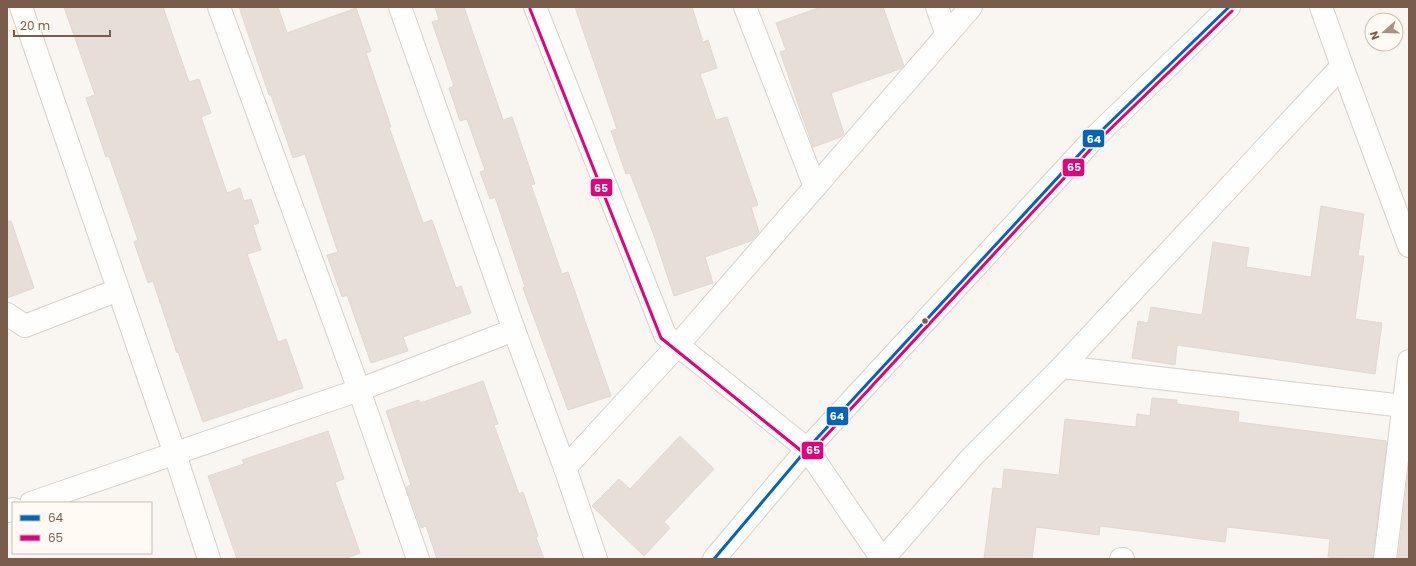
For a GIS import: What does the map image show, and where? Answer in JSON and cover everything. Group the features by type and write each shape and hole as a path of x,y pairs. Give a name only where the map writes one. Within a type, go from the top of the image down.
{"street":[{"path":"21,7 175,454 209,559"},
{"path":"219,7 360,390 418,559"},
{"path":"400,7 514,330 565,468 596,559"},
{"path":"535,7 665,335 807,449 883,559 972,457 1062,367 1342,66"},
{"path":"745,7 815,188"},
{"path":"936,7 947,35"},
{"path":"565,468 678,345 971,7"},
{"path":"714,559 807,449 1098,134 1230,7"},
{"path":"1321,7 1409,246"},
{"path":"7,314 25,326 118,290"},
{"path":"34,502 360,390 514,330"},
{"path":"1385,559 1409,361"},
{"path":"1062,367 1404,406"}],"building":[{"path":"64,7 163,7 189,82 199,79 211,113 201,117 227,193 240,188 244,201 251,199 259,223 253,225 261,250 247,254 278,342 286,339 303,388 203,422 178,352 177,353 153,281 148,283 134,242 138,240 109,156 106,157 86,98 95,95"},
{"path":"239,7 278,7 287,33 356,8 371,51 366,53 391,127 389,127 423,223 432,220 456,288 461,286 471,313 403,337 408,351 371,363 347,295 342,297 327,255 338,252 305,154 293,158 271,95 269,95"},
{"path":"435,7 464,7 503,120 512,117 535,184 531,185 562,274 568,272 611,396 568,410 523,288 525,287 495,197 490,199 480,172 485,170 467,119 460,121 449,88 454,86 432,22 439,20"},
{"path":"575,7 692,7 703,42 708,40 717,68 700,74 716,120 727,117 758,205 751,207 759,232 751,241 705,257 713,283 674,296 653,233 630,173 626,174 611,131 617,129"},
{"path":"821,7 883,7 904,66 900,69 831,93 844,134 841,137 813,147 780,52 786,50 776,23"},
{"path":"1321,206 1364,214 1358,256 1364,256 1355,319 1382,323 1375,374 1177,345 1175,365 1132,358 1138,321 1148,323 1151,307 1202,315 1213,242 1249,248 1246,267 1311,277"},
{"path":"11,221 34,288 7,298 7,222"},
{"path":"483,381 498,424 494,425 519,494 523,492 544,559 437,559 426,526 421,528 406,487 411,485 386,411 419,400 420,403"},
{"path":"1152,398 1177,400 1177,404 1239,412 1238,422 1387,441 1373,559 1328,557 1330,539 1227,527 1225,542 1100,526 1099,535 1036,527 1032,559 984,559 993,488 1002,489 1004,469 1059,475 1065,419 1136,427 1137,414 1150,416"},
{"path":"328,431 344,479 335,482 360,553 344,559 237,559 208,476 244,464 242,460"},
{"path":"680,436 714,469 664,522 670,528 644,556 592,506 619,479 630,489"},
{"path":"1409,465 1409,559 1398,559"}],"transit line":[{"name":"64","path":"714,559 807,449 1098,134 1229,7"},
{"name":"65","path":"530,9 661,338 807,454 811,452 1102,137 1232,11"}]}
